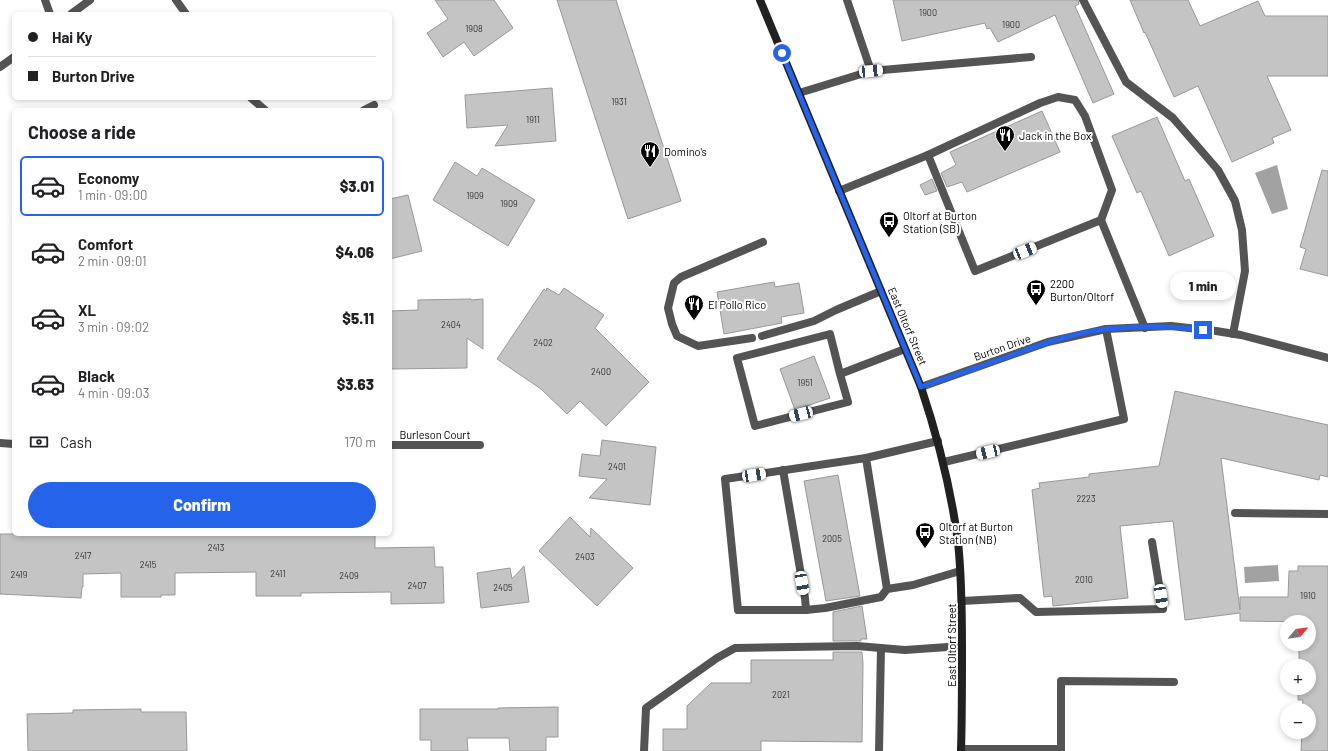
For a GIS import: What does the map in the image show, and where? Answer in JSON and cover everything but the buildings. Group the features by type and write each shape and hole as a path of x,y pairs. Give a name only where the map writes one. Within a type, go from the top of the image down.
{"main road":[{"name":"East Oltorf Street","path":"760,0 906,349 921,387 944,462 958,544 962,602 961,750"}],"street":[{"path":"45,0 49,12"},
{"path":"74,12 90,0"},
{"path":"176,0 185,12"},
{"path":"847,0 871,71"},
{"path":"1083,0 1096,28 1126,82 1173,118 1218,170 1235,201 1242,230 1244,272 1233,334"},
{"path":"799,93 871,71 1031,57"},
{"path":"0,68 12,59"},
{"path":"839,191 928,156 1040,103 1058,97 1075,100 1085,116 1112,190 1101,220 1145,328"},
{"path":"254,100 264,108"},
{"path":"368,108 374,105"},
{"path":"928,156 975,271 1101,220"},
{"path":"752,338 698,346 677,336 668,308 674,283 681,277 763,242"},
{"path":"762,336 814,321 881,291"},
{"name":"Burton Drive","path":"921,387 1048,342 1106,329 1171,326 1241,335 1328,358"},
{"path":"944,462 1124,419 1106,329"},
{"path":"830,334 840,374 848,402 755,426 737,358 830,334"},
{"path":"840,374 906,349"},
{"path":"938,441 866,458 725,479 738,610 806,610 825,608 881,597 887,589 913,585 960,571"},
{"path":"0,443 12,444"},
{"name":"Burleson Court","path":"392,445 480,445"},
{"path":"866,458 887,589"},
{"path":"783,470 806,610"},
{"path":"1235,513 1328,514"},
{"path":"962,602 1020,598 1036,612 1163,609 1152,542"},
{"path":"644,751 646,708 717,658 735,648 857,646 905,650 962,646"},
{"path":"879,751 881,648"},
{"path":"961,750 1061,750 1061,681 1174,682"}],"shaded area":[{"path":"1277,165 1288,209 1272,214 1255,173"},
{"path":"1278,565 1279,581 1245,583 1244,567"}],"place":[{"name":"Jack in the Box","path":"1005,152"},
{"name":"Domino's","path":"650,168"},
{"name":"Oltorf at Burton Station (SB)","path":"889,238"},
{"name":"2200 Burton/Oltorf","path":"1036,306"},
{"name":"El Pollo Rico","path":"694,321"},
{"name":"Oltorf at Burton Station (NB)","path":"925,549"}],"route":[{"path":"782,53 921,387 1048,342 1079,334 1106,329 1171,326 1203,330"}]}
